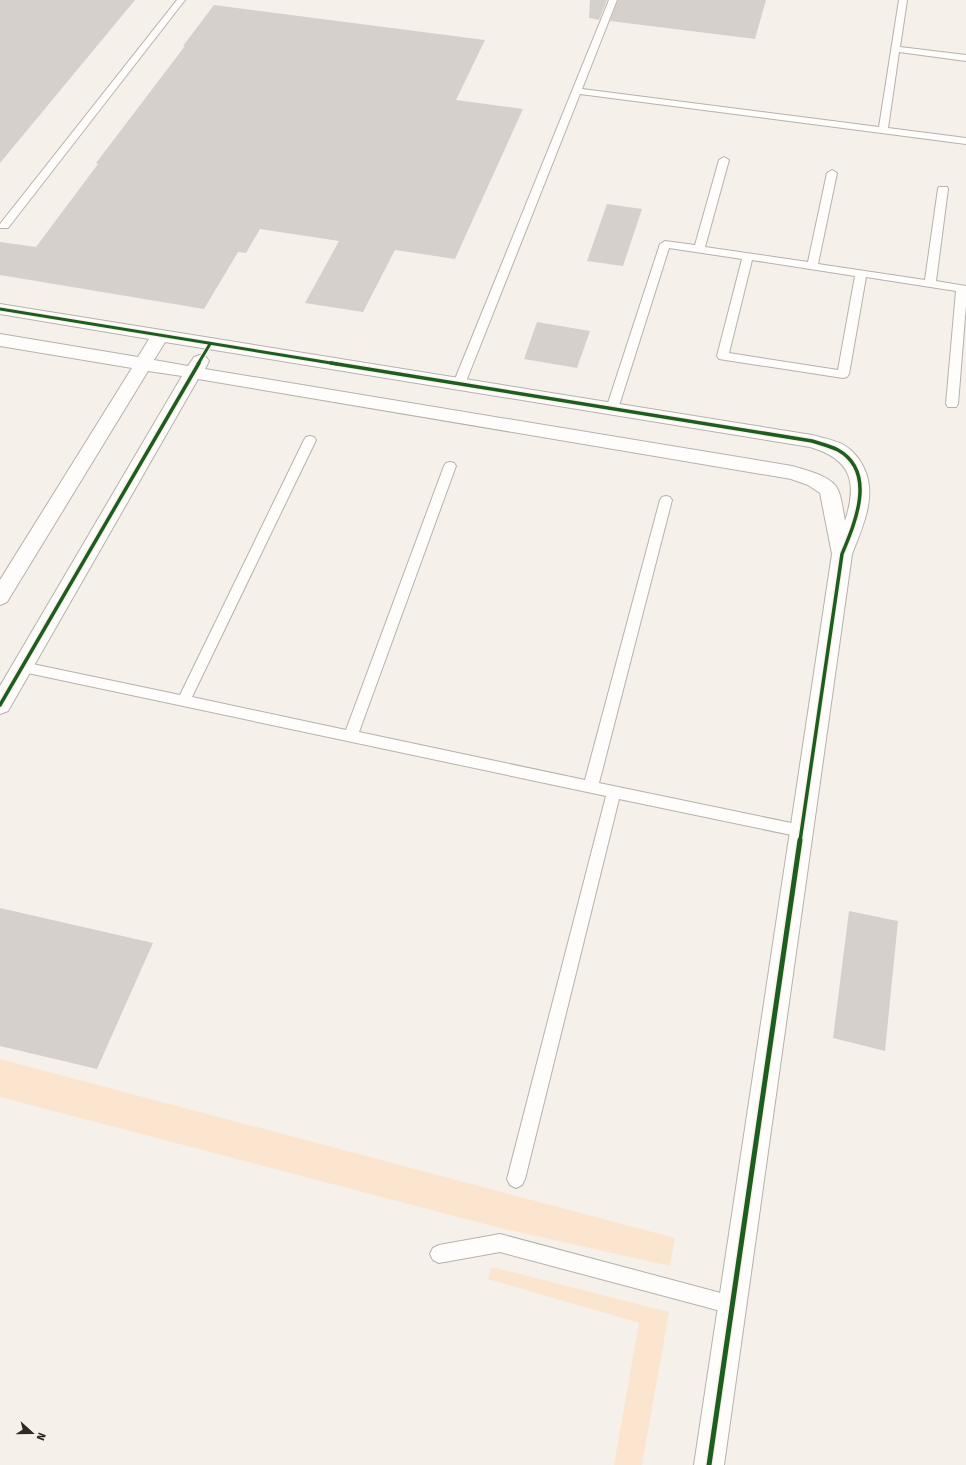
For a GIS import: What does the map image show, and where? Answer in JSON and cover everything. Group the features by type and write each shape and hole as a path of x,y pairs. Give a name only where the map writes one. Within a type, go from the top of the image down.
{"street":[{"path":"0,308 160,336 812,441 840,451 856,467 861,489 856,520 842,554 709,1465"},
{"path":"0,597 160,336"},
{"path":"0,340 792,473 815,480 829,490 842,554"},
{"path":"0,705 210,344"}],"lane":[{"path":"4,226 181,0"},
{"path":"459,384 613,0"},
{"path":"883,130 903,0"},
{"path":"895,49 966,58"},
{"path":"577,91 966,141"},
{"path":"700,249 724,160"},
{"path":"812,266 832,173"},
{"path":"930,283 943,189"},
{"path":"612,409 665,244 964,288 952,404"},
{"path":"748,256 723,356 843,374 861,273"},
{"path":"184,700 310,440"},
{"path":"351,736 450,466"},
{"path":"591,786 666,500"},
{"path":"23,666 802,831"},
{"path":"516,1179 614,791"},
{"path":"439,1254 500,1243 732,1305"}],"shaded area":[{"path":"0,1059 675,1238 670,1266 500,1228 0,1097"},
{"path":"492,1267 669,1312 642,1465 614,1465 639,1323 488,1279"}],"building":[{"path":"0,0 135,0 0,163"},
{"path":"590,0 607,0 599,20 589,18"},
{"path":"618,0 766,0 755,39 610,21"},
{"path":"214,5 485,40 456,100 523,109 455,259 395,250 363,312 305,303 339,241 260,229 246,253 238,252 204,309 0,275 0,242 36,247 98,164 96,163 185,46 183,46"},
{"path":"607,204 642,209 623,266 587,261"},
{"path":"537,322 590,331 577,368 524,359"},
{"path":"0,908 153,943 97,1069 0,1046"},
{"path":"849,911 898,921 885,1051 833,1038"}],"cycle path":[{"path":"0,309 812,441 838,450 852,462 858,474 860,501 857,515 842,554 709,1465"},
{"path":"0,705 210,344"}]}
